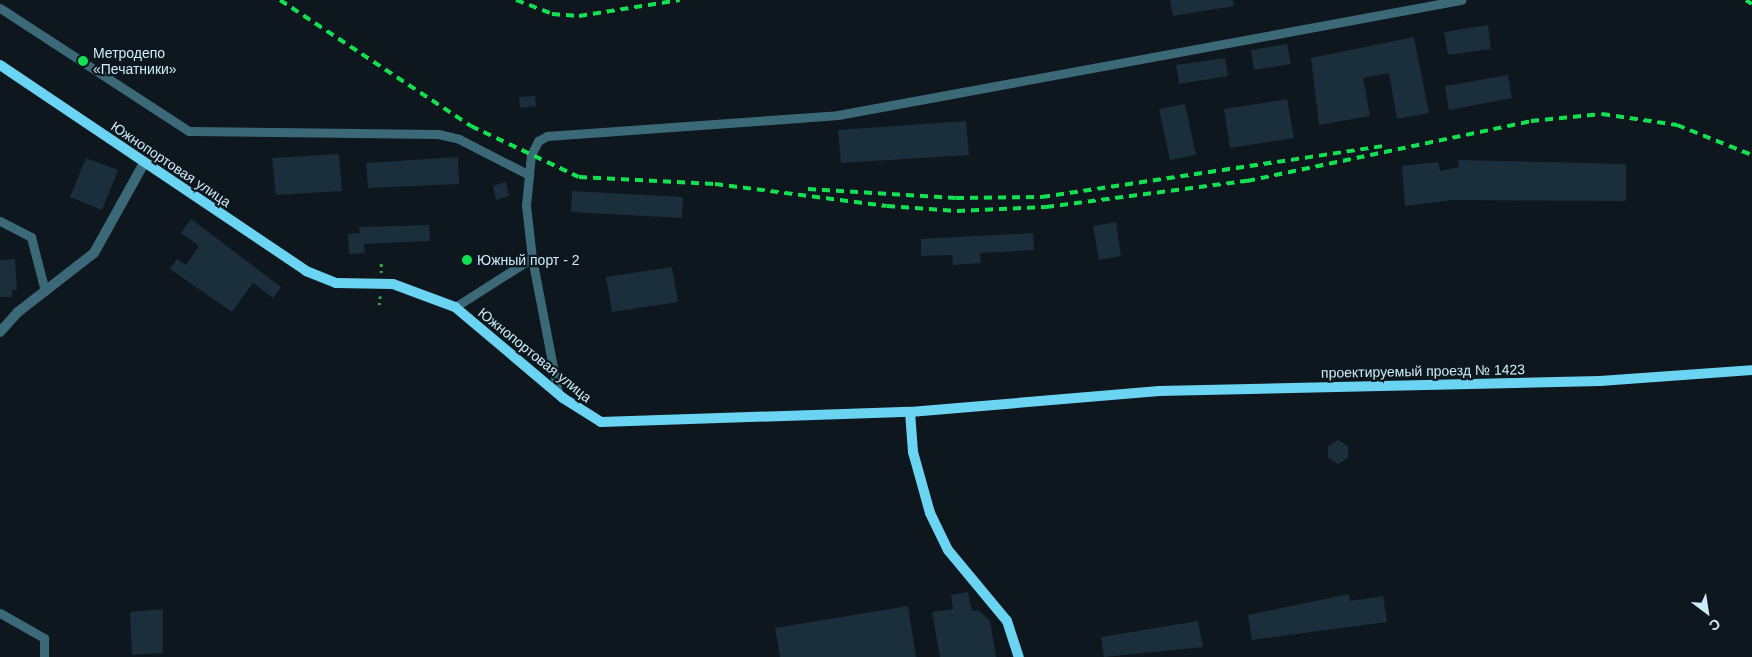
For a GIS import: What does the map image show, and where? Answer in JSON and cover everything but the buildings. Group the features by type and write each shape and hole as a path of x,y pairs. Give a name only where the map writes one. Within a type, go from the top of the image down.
{"main road":[{"name":"Южнопортовая улица","path":"0,65 306,271 336,282 393,284 455,307 558,394 602,422 910,412"},
{"name":"проектируемый проезд № 1423","path":"910,412 1094,395 1600,381 1752,370"},
{"path":"910,412 913,452 930,513 948,550 1007,621 1019,657"}],"street":[{"path":"0,332 45,292 94,253 144,163"}],"lane":[{"path":"558,394 532,258 526,205 529,175 538,141 562,133 838,115 1461,0"},
{"path":"0,8 189,131 438,134 459,139 529,175"},
{"path":"0,221 32,237 45,292"},
{"path":"455,307 532,258"},
{"path":"0,613 44,638 44,657"}],"railway":[{"path":"280,0 471,126 579,177 715,184 887,206 957,211 1046,207 1247,181 1531,121 1602,114 1677,125 1752,155"},
{"path":"516,0 552,14 579,16 680,0"},
{"path":"1746,0 1752,4"},
{"path":"808,189 956,198 1042,197 1384,146"}],"place":[{"name":"Метродепо «Печатники»","path":"83,61"},
{"name":"Южный порт - 2","path":"467,260"}]}
